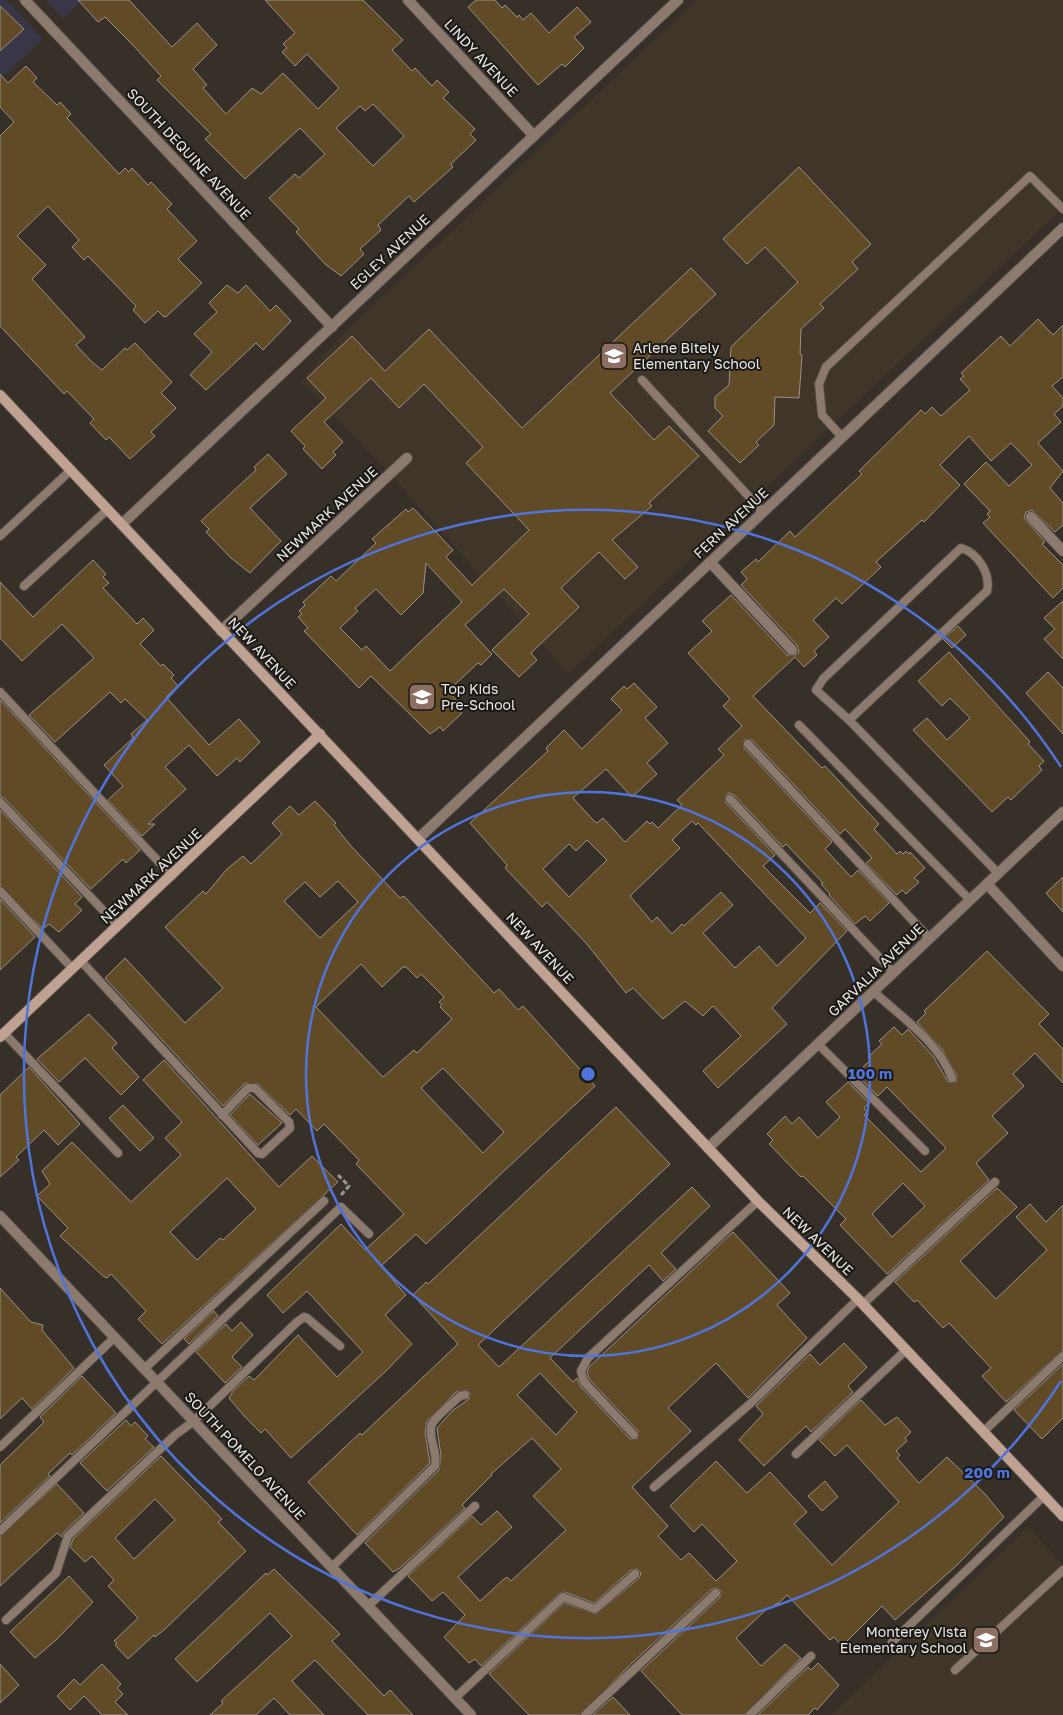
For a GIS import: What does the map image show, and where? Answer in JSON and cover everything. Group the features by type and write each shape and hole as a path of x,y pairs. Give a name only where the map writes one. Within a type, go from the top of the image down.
{"street":[{"name":"SOUTH DEQUINE AVENUE","path":"25,0 332,326"},
{"name":"LINDY AVENUE","path":"408,0 534,136"},
{"name":"EGLEY AVENUE","path":"122,524 678,0"},
{"name":"FERN AVENUE","path":"419,838 1063,228"},
{"name":"NEW AVENUE","path":"0,395 419,838 758,1201 860,1301 1063,1516"},
{"name":"NEWMARK AVENUE","path":"222,631 407,458"},
{"path":"1031,517 1063,551"},
{"path":"710,562 792,650"},
{"name":"NEWMARK AVENUE","path":"2,1035 320,734"},
{"name":"GARVALIA AVENUE","path":"708,1148 1063,812"},
{"path":"987,884 1063,966"},
{"name":"SOUTH POMELO AVENUE","path":"0,1216 471,1715"}],"lane":[{"path":"842,437 822,415 819,384 826,367 1030,176 1063,209"},
{"path":"642,380 763,512"},
{"path":"0,536 71,470"},
{"path":"24,586 108,509"},
{"path":"849,720 987,591 989,582 986,570 968,550 961,548 818,684 816,690 849,720 998,873"},
{"path":"0,692 172,876"},
{"path":"799,725 970,900"},
{"path":"748,744 929,938"},
{"path":"730,799 893,972"},
{"path":"0,802 118,926"},
{"path":"0,891 73,969"},
{"path":"81,961 222,1115 262,1154 290,1128 289,1122 255,1088 248,1088 222,1115"},
{"path":"873,991 918,1031 942,1057 952,1078"},
{"path":"2,1035 118,1152"},
{"path":"818,1044 925,1151"},
{"path":"654,1487 751,1403 860,1301 995,1182"},
{"path":"144,1369 324,1201"},
{"path":"634,1435 584,1382 581,1371 584,1365 588,1358 758,1201"},
{"path":"0,1531 341,1207 369,1234"},
{"path":"6,1620 56,1572 68,1536 304,1317 340,1346"},
{"path":"0,1447 115,1337"},
{"path":"796,1454 906,1350"},
{"path":"983,1432 1063,1356"},
{"path":"332,1567 435,1466 437,1460 431,1427 434,1421 460,1396 465,1395"},
{"path":"892,1642 1044,1496"},
{"path":"368,1606 475,1506"},
{"path":"955,1670 1063,1570"},
{"path":"455,1698 563,1597 595,1609 635,1574"},
{"path":"584,1715 716,1593"},
{"path":"750,1715 812,1656"}],"path":[{"path":"324,1201 343,1194 349,1186 338,1175"}],"shaded area":[{"path":"0,0 7,0 43,39 0,79"},
{"path":"46,0 83,0 63,18"},
{"name":"Arlene Bitely Elementary School","path":"697,0 1063,0 1063,208 568,674 390,474 301,381 345,332"},
{"name":"Monterey Vista Elementary School","path":"1028,1527 1063,1565 1063,1715 831,1715"}],"building":[{"path":"78,0 129,0 172,47 197,23 217,45 193,69 207,85 203,88 226,114 252,88 261,94 283,73 318,109 339,88 307,54 295,66 282,52 287,48 283,44 295,33 265,0 363,0 403,40 392,50 412,71 415,68 432,86 437,80 449,92 443,98 475,129 470,134 476,140 451,164 453,167 414,202 409,196 378,225 381,230 360,249 364,254 341,276 325,264 296,232 299,229 269,198 295,174 299,178 325,154 300,128 245,179 205,139 211,134 157,80 161,76 131,43 105,17 98,22","holes":["373,104 404,136 373,166 336,128 360,106 365,111"]},
{"path":"476,0 495,0 502,8 505,5 517,17 519,15 523,20 531,13 549,33 577,7 591,22 574,37 584,48 565,67 562,64 538,85 468,7"},
{"path":"0,6 24,29 0,51"},
{"path":"26,66 37,78 33,82 57,105 60,102 71,114 67,118 119,174 125,168 129,172 132,168 148,185 151,182 172,204 167,209 197,241 178,259 202,283 167,316 164,317 158,311 145,323 133,310 136,306 88,256 84,260 72,247 79,240 48,206 17,236 46,265 32,279 85,337 76,345 91,361 102,370 125,348 127,350 135,343 172,382 161,393 176,408 151,432 155,436 130,459 109,437 106,440 90,423 94,419 67,391 64,394 0,326 0,136 14,122 0,107 0,74 8,83"},
{"path":"799,167 871,244 852,262 858,269 820,304 824,308 801,329 800,354 802,355 799,398 775,397 774,425 756,442 759,445 740,463 708,431 723,416 715,408 715,397 729,385 731,347 798,282 765,247 747,264 723,239"},
{"path":"691,268 716,294 610,393 654,440 669,426 699,456 649,503 652,506 612,540 638,567 625,579 599,552 561,588 579,607 531,653 537,660 519,677 492,650 529,614 504,589 465,625 492,654 481,665 478,663 448,691 457,701 454,705 462,713 443,731 440,727 430,734 371,676 359,688 304,631 308,628 298,617 302,614 299,611 305,605 303,602 331,576 336,581 376,543 372,539 406,509 408,512 413,508 453,550 446,557 472,585 529,530 466,463 483,447 424,384 399,408 371,378 324,422 343,442 333,452 336,455 322,469 303,449 305,446 291,431 326,398 307,378 352,336 385,371 429,329 522,428","holes":["426,563 462,602 390,671 366,646 362,650 340,628 358,611 355,608 376,589 401,615 423,593"]},
{"path":"227,285 238,293 246,285 270,311 276,305 291,321 263,350 256,343 206,390 190,375 212,352 194,334 217,312 209,303"},
{"path":"1038,319 1053,335 1063,325 1063,377 1052,386 1063,398 1063,406 1054,414 1061,422 1038,443 1063,471 1050,488 1063,503 1063,525 1055,532 1032,510 1026,512 1024,518 1045,542 1042,544 1063,565 1063,588 1053,598 983,523 990,517 987,514 990,511 964,484 986,462 1009,486 1032,465 1011,443 991,461 969,436 940,465 960,485 924,522 922,520 876,562 881,567 842,604 836,598 813,620 829,637 814,651 817,655 804,667 795,657 753,696 822,768 825,766 879,824 874,829 897,854 900,851 903,854 906,851 909,854 910,852 925,868 914,878 919,882 906,894 902,890 897,895 866,863 872,858 845,829 840,834 752,740 744,740 744,748 832,842 825,849 851,877 858,870 889,903 870,921 865,916 855,924 829,895 821,884 823,883 786,844 783,847 734,795 729,793 726,795 726,803 775,855 763,866 810,913 820,903 847,931 772,1008 787,1024 718,1088 703,1071 741,1036 713,1006 703,1016 685,1001 663,1019 633,988 626,993 586,943 547,902 542,907 505,868 507,865 470,823 548,751 546,748 564,730 582,749 622,710 611,699 624,686 627,689 634,683 657,707 645,718 668,743 647,763 657,774 632,797 606,769 573,798 597,823 603,818 625,842 647,821 650,824 652,822 658,828 682,805 677,800 724,755 718,749 742,726 723,706 730,699 688,653 712,631 702,621 731,595 787,655 796,655 799,652 797,645 741,585 747,579 741,572 756,559 758,562 790,531 795,537 862,474 859,471 921,410 925,414 932,407 941,416 970,390 960,379 964,376 961,373 1001,336 1010,346","holes":["692,821 696,825 698,823 806,938 777,966 759,946 735,968 703,933 733,905 721,892 684,926 682,924 672,934 657,917 652,922 630,896 680,848 672,840","587,840 607,860 569,897 543,869 569,844 576,851"]},
{"path":"268,454 287,474 250,508 281,541 250,573 231,558 206,532 209,529 201,521 256,470 254,467"},
{"path":"93,560 106,574 103,577 109,583 103,588 137,624 143,618 154,630 140,644 161,666 163,664 174,675 171,678 178,686 166,697 209,745 239,719 260,742 240,762 237,758 217,776 189,745 165,767 186,789 148,824 155,824 142,836 108,800 123,786 104,765 133,738 131,734 147,720 125,699 121,703 110,692 55,742 29,715 94,658 62,624 22,661 0,638 0,582 33,617"},
{"path":"1063,601 1063,659 1044,639 1055,629 1044,618"},
{"path":"958,626 966,635 952,648 943,639"},
{"path":"949,652 1030,742 1028,744 1044,761 1039,766 1042,770 1011,800 1008,797 992,812 913,730 927,718 947,740 970,718 950,698 942,706 918,681"},
{"path":"1048,672 1063,688 1063,734 1026,693"},
{"path":"0,700 140,850 126,863 123,859 91,889 0,796"},
{"path":"315,801 336,823 334,825 351,846 400,898 404,896 494,993 499,989 518,1010 523,1006 595,1086 426,1244 416,1234 381,1266 406,1295 385,1315 412,1344 386,1371 291,1458 265,1429 261,1433 245,1417 229,1398 233,1391 249,1376 254,1380 298,1335 337,1377 363,1352 307,1291 283,1313 267,1295 341,1224 365,1250 404,1214 356,1164 359,1160 324,1124 317,1131 296,1109 290,1115 258,1084 245,1083 223,1106 105,978 125,958 185,1023 223,988 165,927 203,891 206,894 227,869 243,856 251,864 282,834 272,823 290,806 299,815","holes":["338,881 358,902 320,938 284,901 305,882 320,897","361,964 382,987 403,967 406,967 417,978 421,974 444,997 439,1002 442,1005 440,1007 452,1019 417,1053 414,1050 383,1077 316,1007","443,1068 504,1132 483,1153 421,1088"]},
{"path":"0,810 82,897 75,904 82,910 59,932 49,924 43,929 0,886"},
{"path":"1063,877 1063,912 1046,893"},
{"path":"0,899 35,937 0,970"},
{"path":"987,951 1049,1014 1039,1024 1063,1049 1063,1083 1035,1053 1013,1074 1024,1086 992,1116 1008,1133 976,1163 989,1180 887,1274 840,1225 846,1219 769,1144 773,1140 767,1134 785,1116 792,1124 799,1117 818,1138 840,1117 826,1102 848,1082 869,1103 864,1108 867,1112 864,1115 921,1172 946,1148 887,1087 878,1096 856,1074 870,1060 868,1057 882,1044 879,1041 894,1027 902,1035 908,1029 933,1056 948,1082 956,1082 957,1076 942,1049 917,1022 926,1013 924,1011","holes":["903,1183 925,1206 892,1237 872,1214"]},
{"path":"89,1014 117,1043 112,1048 139,1077 121,1095 85,1058 59,1082 37,1059"},
{"path":"164,1060 279,1187 312,1156 338,1182 162,1344 138,1319 146,1311 111,1274 107,1278 103,1276 60,1236 68,1228 37,1196 50,1184 42,1171 72,1142 131,1202 181,1155 165,1138 182,1122 143,1080","holes":["227,1178 256,1209 223,1240 220,1238 197,1260 170,1232"]},
{"path":"29,1067 80,1124 58,1145 44,1130 16,1157 19,1160 0,1177 0,1095"},
{"path":"250,1094 282,1123 258,1145 230,1115"},
{"path":"123,1105 154,1138 140,1151 109,1118"},
{"path":"616,1107 670,1164 478,1345 499,1367 692,1187 710,1206 661,1253 676,1269 663,1281 649,1265 550,1358 573,1382 577,1378 580,1386 630,1439 637,1439 638,1431 589,1379 587,1372 590,1366 733,1232 790,1293 777,1305 807,1338 748,1398 716,1363 668,1408 691,1431 632,1487 668,1526 658,1536 681,1560 689,1553 716,1581 737,1561 702,1524 694,1532 670,1506 716,1461 747,1493 770,1472 807,1512 794,1524 832,1565 899,1502 847,1445 835,1456 819,1440 861,1400 885,1425 897,1417 911,1432 905,1438 907,1441 896,1451 900,1455 897,1458 919,1483 947,1457 985,1494 1004,1517 956,1566 895,1620 882,1606 842,1646 834,1637 830,1640 787,1595 778,1604 770,1609 769,1607 736,1638 761,1666 785,1644 801,1658 744,1715 682,1715 641,1671 720,1597 721,1591 717,1588 712,1589 633,1662 580,1715 529,1715 489,1674 564,1603 596,1614 639,1578 641,1573 637,1569 631,1570 594,1603 565,1592 560,1593 481,1666 475,1659 469,1663 444,1637 465,1615 443,1592 432,1601 408,1576 472,1516 481,1525 497,1511 512,1527 458,1577 480,1601 507,1577 511,1581 566,1530 533,1496 561,1469 532,1438 491,1474 462,1505 465,1508 400,1568 393,1572 365,1543 439,1470 441,1456 437,1428 452,1411 469,1399 470,1393 467,1390 456,1392 427,1421 425,1432 430,1463 357,1535 308,1482 360,1433 362,1435 458,1344 413,1295 426,1282 428,1284","holes":["540,1373 577,1412 556,1435 517,1395"]},
{"path":"997,1188 1017,1207 960,1261 996,1299 1047,1250 1016,1217 1030,1204 1046,1222 1063,1205 1063,1350 1006,1402 982,1376 991,1368 949,1323 943,1328 917,1300 914,1302 895,1282"},
{"path":"0,1288 31,1322 43,1325 42,1330 74,1368 32,1409 22,1398 0,1419"},
{"path":"214,1311 218,1316 189,1344 184,1339"},
{"path":"241,1322 253,1335 232,1357 242,1367 225,1383 196,1352 226,1324 232,1331"},
{"path":"844,1343 867,1367 848,1386 853,1392 811,1432 806,1426 764,1466 739,1440 763,1414 756,1406 810,1354 820,1365"},
{"path":"1063,1364 1063,1418 1042,1439 1014,1410"},
{"path":"82,1376 116,1413 72,1455 70,1453 48,1474 50,1476 0,1523 0,1465 44,1422 40,1417"},
{"path":"126,1420 131,1426 135,1422 148,1436 145,1439 154,1447 107,1491 80,1463"},
{"path":"161,1456 222,1519 218,1522 246,1551 165,1629 155,1637 154,1635 128,1659 115,1645 117,1643 114,1641 138,1618 108,1586 114,1580 92,1556 85,1562 70,1547 73,1539","holes":["155,1499 175,1520 134,1559 115,1538"]},
{"path":"825,1481 838,1497 822,1511 808,1496"},
{"path":"57,1484 84,1513 64,1532 62,1537 57,1533 0,1586 0,1536"},
{"path":"274,1569 340,1634 332,1641 384,1696 390,1690 413,1715 368,1715 315,1660 292,1681 324,1715 290,1715 274,1698 256,1715 210,1715 223,1703 221,1701 292,1636 270,1613 197,1682 175,1659 266,1573 267,1575"},
{"path":"69,1576 93,1602 56,1640 35,1658 10,1632"},
{"path":"818,1663 839,1685 817,1710 815,1708 808,1715 758,1715 808,1667 811,1670"},
{"path":"0,1664 19,1685 0,1703"},
{"path":"102,1664 121,1684 117,1688 123,1694 115,1702 128,1715 102,1715 84,1696 70,1710 57,1696 74,1679 80,1685"},
{"path":"613,1697 630,1715 593,1715"}],"place":[{"name":"Arlene Bitely Elementary School","path":"614,356"},
{"name":"Top Kids Pre-School","path":"422,697"},
{"name":"Monterey Vista Elementary School","path":"986,1640"}]}
